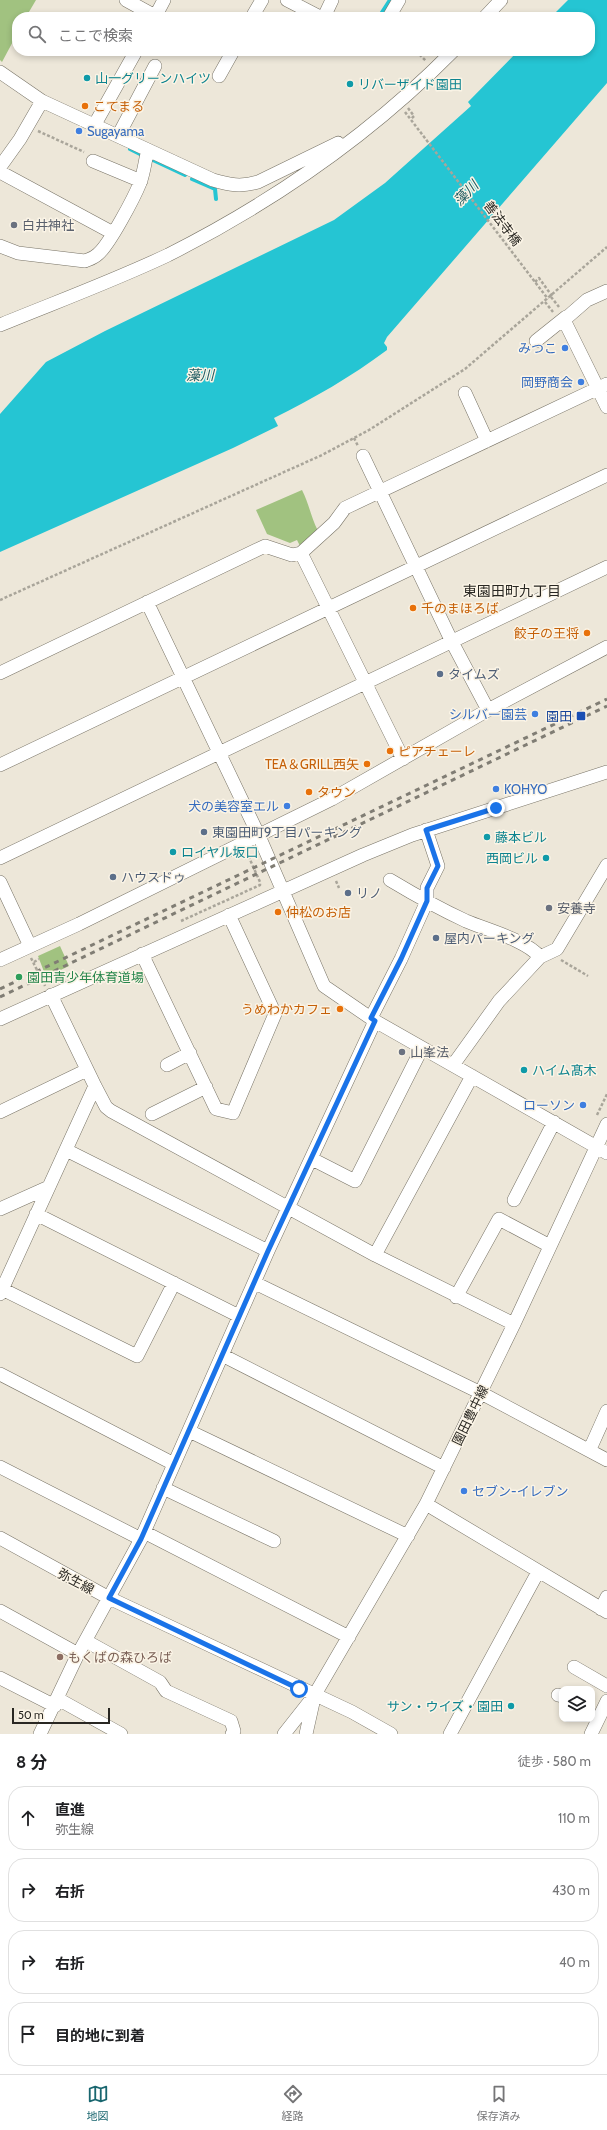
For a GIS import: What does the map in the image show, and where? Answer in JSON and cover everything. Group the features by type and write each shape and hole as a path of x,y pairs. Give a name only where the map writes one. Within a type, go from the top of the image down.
{"street":[{"path":"126,0 146,12"},
{"path":"158,12 164,0"},
{"path":"255,12 262,0"},
{"path":"287,0 310,12"},
{"path":"326,12 332,0"},
{"path":"392,12 399,0"},
{"path":"490,12 501,0"},
{"path":"95,124 133,56"},
{"path":"219,76 230,56"},
{"path":"0,325 166,255 206,235 275,195 343,148 402,100 448,56"},
{"path":"118,136 155,66"},
{"path":"0,72 42,100 213,180 239,186 270,177 338,142 343,148"},
{"path":"0,167 28,126 42,100"},
{"path":"0,246 18,253 85,261 100,253 113,233 141,181 148,150"},
{"path":"93,161 141,181"},
{"path":"0,172 113,233"},
{"path":"536,341 588,300 607,291"},
{"path":"566,317 564,320 602,386 607,407"},
{"path":"0,673 265,546 292,555 301,553 334,524 345,508 602,386"},
{"path":"465,393 487,441"},
{"path":"363,456 452,642 488,710"},
{"path":"0,765 607,475"},
{"path":"301,553 403,759"},
{"path":"0,858 607,567"},
{"path":"147,602 260,836 324,986 373,1020 601,1150"},
{"path":"0,960 30,951 332,799 488,710 607,647"},
{"path":"0,1019 48,991 142,954 363,855 426,830 607,772"},
{"path":"40,1734 78,1654 142,1536 268,1251 312,1159 427,901 427,888 438,866 426,830"},
{"path":"453,1065 499,1000 545,955 557,949 607,865"},
{"path":"390,880 427,901 466,920 545,955"},
{"path":"0,882 30,951"},
{"path":"142,954 216,1109 234,1113 275,1014 229,915"},
{"path":"48,991 106,1107 111,1111 288,1209 375,1255 456,1297 514,1324"},
{"path":"312,1159 356,1181 422,1048"},
{"path":"167,1065 190,1053"},
{"path":"0,1112 87,1070"},
{"path":"375,1255 472,1076"},
{"path":"95,1086 1,1292 137,1356 174,1283"},
{"path":"152,1114 206,1087"},
{"path":"514,1200 554,1122"},
{"name":"園田豊中線","path":"314,1696 426,1504 481,1393 550,1246 601,1150 607,1124"},
{"path":"66,1150 268,1251"},
{"path":"0,1209 49,1187"},
{"path":"36,1214 239,1316"},
{"path":"456,1297 499,1219 550,1246"},
{"path":"255,1283 481,1393 590,1449 607,1460"},
{"path":"222,1355 444,1468"},
{"path":"0,1374 174,1464"},
{"path":"590,1449 607,1411"},
{"path":"189,1431 408,1536"},
{"path":"0,1466 349,1637"},
{"path":"163,1488 274,1541"},
{"path":"426,1504 604,1611 607,1597"},
{"name":"弥生線","path":"0,1538 109,1598 314,1696 352,1712 391,1734"},
{"path":"450,1734 538,1572"},
{"path":"0,1611 78,1654"},
{"path":"86,1641 160,1682 166,1691 231,1721 234,1731 232,1734"},
{"path":"574,1667 607,1686"},
{"path":"0,1678 56,1702 121,1734"},
{"path":"284,1734 314,1696"},
{"path":"306,1734 314,1696"},
{"path":"591,1734 596,1715 607,1701"}],"path":[{"path":"421,56 429,65"},
{"name":"善法寺橋","path":"404,110 548,299"},
{"path":"28,126 89,154 93,161"},
{"path":"0,600 322,455 370,430 465,369 552,296 607,247"},
{"path":"535,282 539,278 552,296"},
{"path":"248,855 260,882"},
{"path":"335,878 339,888"},
{"path":"30,951 48,991"},
{"path":"545,955 588,976"},
{"path":"34,962 39,959"},
{"path":"40,975 45,973"}],"green space":[{"path":"0,0 36,0 29,12 12,12 12,43 2,62 0,60"},
{"path":"302,490 318,531 300,546 297,540 290,543 267,534 256,510"},
{"path":"60,946 69,966 46,977 38,956"}],"water":[{"name":"藻川","path":"568,0 607,0 607,83 387,337 384,343 387,350 332,387 274,418 278,426 233,448 0,552 0,414 46,362 105,331 334,220 385,183 471,106 468,102 513,56 595,56 595,12 556,12"}],"waterway":[{"path":"382,12 390,0"},
{"path":"130,149 142,155"},
{"path":"153,160 185,175"},
{"path":"192,179 215,189 216,199"}],"railway":[{"path":"0,989 607,699"},
{"path":"0,997 607,706"}],"place":[{"name":"山一グリーンハイツ","path":"87,78"},
{"name":"リバーザイド園田","path":"350,84"},
{"name":"こてまる","path":"85,106"},
{"name":"Sugayama","path":"79,131"},
{"name":"白井神社","path":"14,225"},
{"name":"みつこ","path":"565,348"},
{"name":"岡野商会","path":"581,382"},
{"name":"千のまほろば","path":"413,608"},
{"name":"餃子の王将","path":"587,633"},
{"name":"タイムズ","path":"440,674"},
{"name":"シルバー園芸","path":"535,714"},
{"name":"園田","path":"581,716"},
{"name":"ピアチェーレ","path":"390,751"},
{"name":"TEA＆GRILL西矢","path":"367,764"},
{"name":"KOHYO","path":"496,789"},
{"name":"タウン","path":"309,792"},
{"name":"犬の美容室エル","path":"287,806"},
{"name":"東園田町9丁目パーキング","path":"204,832"},
{"name":"藤本ビル","path":"487,837"},
{"name":"ロイヤル坂口","path":"173,852"},
{"name":"西岡ビル","path":"546,858"},
{"name":"ハウスドゥ","path":"113,877"},
{"name":"リノ","path":"348,893"},
{"name":"安養寺","path":"549,908"},
{"name":"仲松のお店","path":"278,912"},
{"name":"屋内パーキング","path":"436,938"},
{"name":"園田青少年体育道場","path":"19,977"},
{"name":"うめわかカフェ","path":"340,1009"},
{"name":"山峯法","path":"402,1052"},
{"name":"ハイム髙木","path":"524,1070"},
{"name":"ローソン","path":"583,1105"},
{"name":"セブン-イレブン","path":"464,1491"},
{"name":"もくばの森ひろば","path":"60,1657"},
{"name":"サン・ウイズ・園田","path":"511,1706"}],"district":[{"name":"東園田町九丁目","path":"512,591"}],"route":[{"path":"299,1689 109,1598 141,1539 268,1251 375,1021 371,1018 401,959 427,901 427,888 438,866 426,830 496,808"}]}
